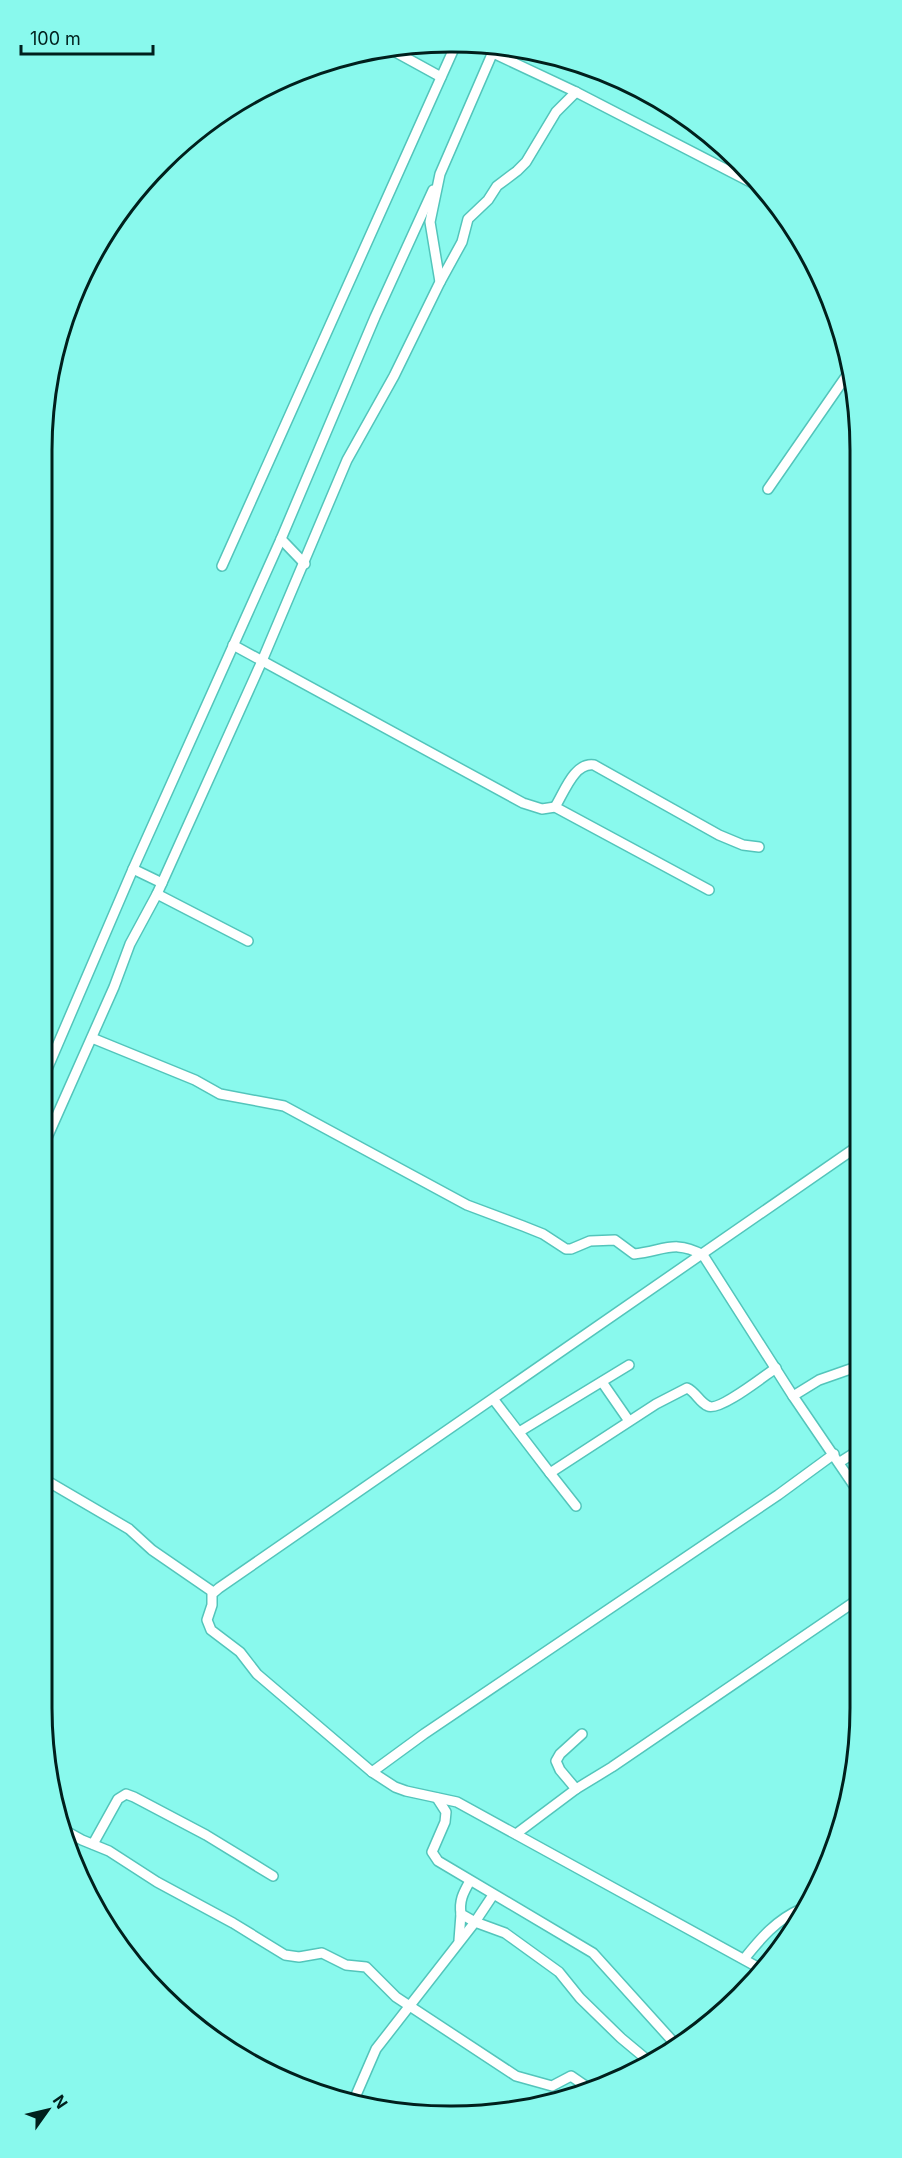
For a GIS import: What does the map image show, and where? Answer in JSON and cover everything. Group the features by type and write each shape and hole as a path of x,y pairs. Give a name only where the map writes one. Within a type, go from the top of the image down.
{"street":[{"path":"222,566 452,52"},
{"path":"52,1058 133,869 281,539 375,316 492,55"},
{"path":"403,56 441,77"},
{"path":"510,57 740,177"},
{"path":"52,1127 121,972 130,944 157,894 262,661 347,460 394,376 462,242 468,219 488,200 496,186 518,171 526,162 548,124 576,92"},
{"path":"440,174 430,222 440,282"},
{"path":"768,489 843,380"},
{"path":"281,539 304,564"},
{"path":"233,645 523,803 542,809 555,807 709,890"},
{"path":"555,807 579,769 587,764 594,765 719,835 743,845 759,847"},
{"path":"133,869 162,883"},
{"path":"157,894 248,941"},
{"path":"92,1038 195,1080 220,1094 284,1106 467,1205 523,1226 566,1249 590,1241 615,1240 634,1254 679,1245 689,1247 703,1255 793,1396 850,1479"},
{"path":"755,1965 457,1802 394,1787 372,1772 281,1696 257,1674 240,1652 211,1630 207,1620 213,1593 850,1152"},
{"path":"519,1432 629,1365"},
{"path":"550,1473 629,1421 687,1388 709,1407 719,1406 776,1368"},
{"path":"793,1396 819,1380 850,1369"},
{"path":"602,1382 629,1421"},
{"path":"494,1400 576,1506"},
{"path":"372,1772 424,1734 778,1495 837,1458 850,1453"},
{"path":"52,1484 129,1528 152,1550 213,1593"},
{"path":"516,1833 576,1789 850,1605"},
{"path":"576,1789 560,1770 556,1761 560,1754 582,1734"},
{"path":"93,1845 118,1799 126,1794 206,1835 273,1876"},
{"path":"437,1798 446,1812 445,1822 432,1852 438,1861 593,1953 671,2039"},
{"path":"446,1812 457,1802"},
{"path":"74,1835 109,1851 157,1882 233,1923 285,1955 299,1957 322,1953 346,1965 366,1967 382,1985 409,2006 516,2076 552,2086 571,2076 581,2083"},
{"path":"459,1940 461,1898 470,1881"},
{"path":"356,2094 376,2049 475,1922 493,1895"},
{"path":"744,1959 774,1924 791,1913"},
{"path":"461,1914 505,1933 559,1972 580,1998 642,2056"}]}
